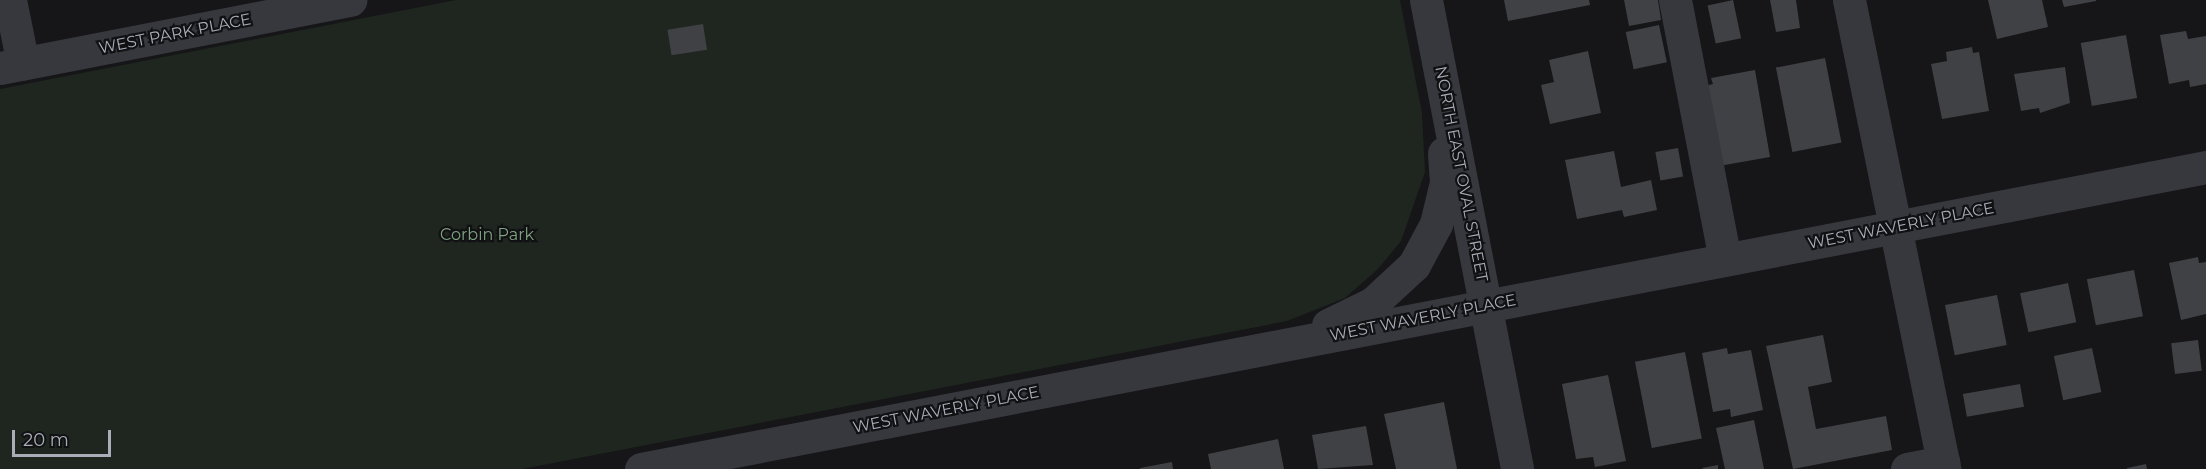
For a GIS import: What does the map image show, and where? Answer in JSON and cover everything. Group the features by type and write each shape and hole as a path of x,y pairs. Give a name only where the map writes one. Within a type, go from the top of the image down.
{"street":[{"path":"10,0 11,66"},
{"name":"WEST PARK PLACE","path":"11,66 350,0"},
{"name":"NORTH EAST OVAL STREET","path":"1292,343 1373,303 1414,265 1436,224 1446,182 1438,57 1420,0"},
{"name":"NORTH EAST OVAL STREET","path":"1426,0 1488,305 1517,469"},
{"path":"1675,0 1725,259"},
{"path":"1849,0 1943,466 1907,469"},
{"name":"WEST WAVERLY PLACE","path":"646,469 2206,167"}],"green space":[{"name":"Corbin Park","path":"456,0 1400,0 1422,113 1425,172 1401,241 1378,269 1345,298 1287,321 522,469 0,469 0,89"}],"building":[{"path":"1504,0 1589,0 1590,5 1508,21"},
{"path":"1624,0 1658,0 1661,20 1629,26"},
{"path":"1733,0 1741,38 1716,44 1708,5"},
{"path":"1770,0 1796,0 1800,28 1776,32"},
{"path":"1988,0 2042,0 2048,27 1997,39"},
{"path":"2062,0 2096,0 2096,1 2064,7"},
{"path":"703,24 707,50 672,55 667,30"},
{"path":"1659,25 1667,62 1634,69 1626,32"},
{"path":"2186,31 2188,39 2206,36 2206,84 2190,87 2189,80 2169,84 2160,35"},
{"path":"2126,35 2137,98 2092,106 2081,43"},
{"path":"1972,47 1973,53 1979,52 1989,111 1942,119 1931,64 1947,61 1946,52"},
{"path":"1588,51 1601,113 1550,124 1541,85 1554,82 1549,60"},
{"path":"1825,58 1841,142 1792,152 1776,68"},
{"path":"2065,67 2070,103 2040,113 2039,108 2021,111 2014,74"},
{"path":"1755,70 1770,157 1719,166 1705,86 1713,84 1711,78"},
{"path":"1678,148 1683,177 1660,181 1655,152"},
{"path":"1614,151 1621,187 1651,180 1657,210 1624,217 1622,210 1577,219 1565,160"},
{"path":"2198,257 2199,263 2206,262 2206,314 2181,320 2169,263"},
{"path":"2134,270 2143,316 2096,325 2087,279"},
{"path":"2068,283 2076,322 2028,332 2020,293"},
{"path":"1997,295 2007,345 1955,355 1945,305"},
{"path":"1823,335 1832,382 1808,387 1816,429 1886,416 1892,450 1793,469 1766,346"},
{"path":"2198,340 2202,371 2175,374 2171,343"},
{"path":"1727,348 1728,354 1751,350 1763,410 1731,417 1730,409 1713,412 1702,353"},
{"path":"2092,348 2101,392 2063,400 2054,356"},
{"path":"1685,352 1702,438 1652,448 1635,362"},
{"path":"1608,375 1626,461 1595,467 1593,457 1576,459 1562,384"},
{"path":"2020,384 2024,407 1967,417 1963,394"},
{"path":"1444,402 1457,469 1396,469 1384,414"},
{"path":"1754,420 1764,469 1725,469 1716,428"},
{"path":"1366,426 1373,465 1318,469 1312,435"},
{"path":"1278,439 1284,469 1211,469 1208,454"},
{"path":"1172,462 1173,469 1140,469 1140,468"},
{"path":"2146,464 2147,469 2127,469 2127,468"},
{"path":"1718,465 1718,469 1702,468"}]}
